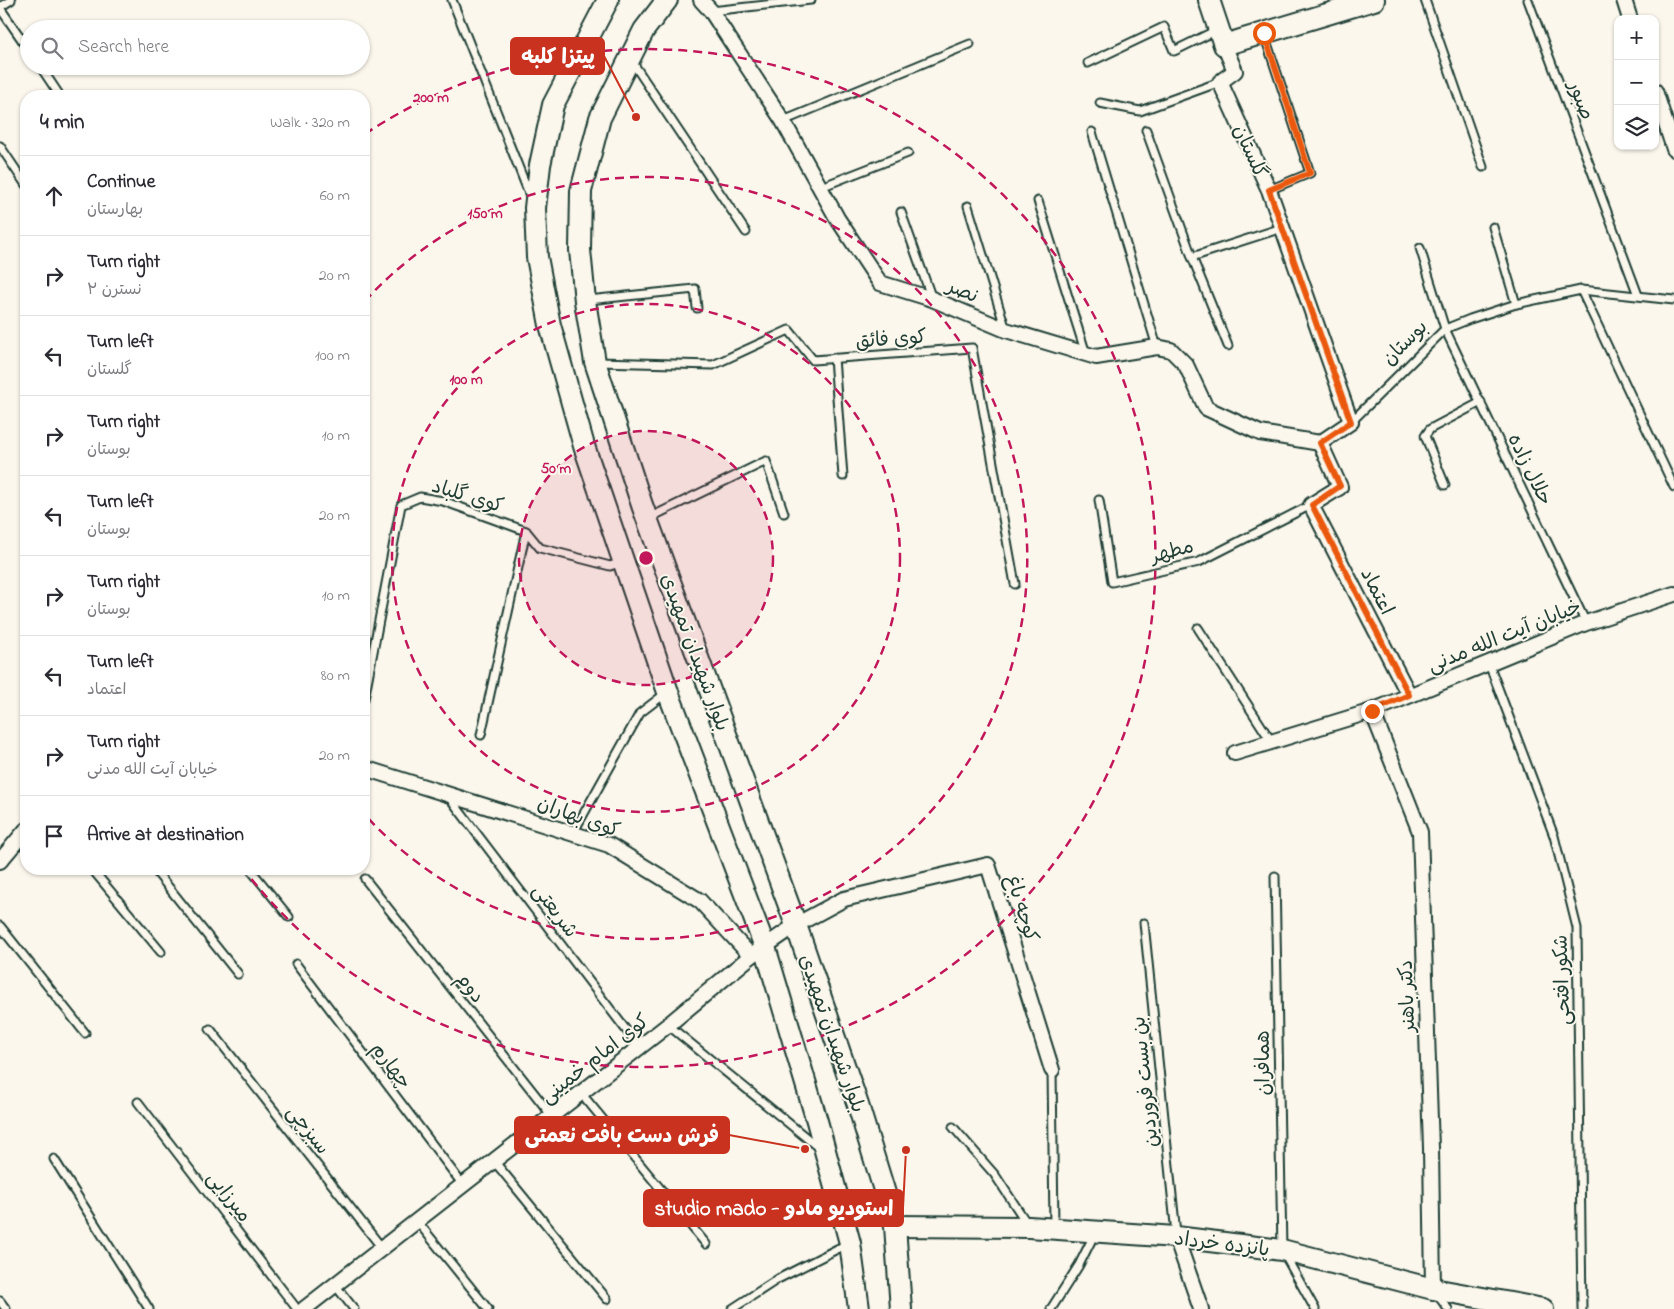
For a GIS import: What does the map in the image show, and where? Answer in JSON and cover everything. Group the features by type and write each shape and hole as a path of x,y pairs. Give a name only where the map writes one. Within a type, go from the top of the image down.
{"main road":[{"name":"بلوار شهیدان تمهیدی","path":"608,0 553,105 540,165 535,208 537,257 550,326 584,446 826,1153 850,1243 859,1309"},
{"name":"بلوار شهیدان تمهیدی","path":"667,0 644,30 600,118 581,191 580,250 585,301 596,362 647,519 796,925 858,1105 895,1226 901,1309"},
{"path":"1209,0 1222,37 1264,33 1374,0"},
{"name":"پانزده خرداد","path":"895,1226 1029,1227 1095,1233 1176,1237 1282,1250 1433,1289 1543,1309"}],"street":[{"name":"نصر","path":"701,0 711,11 782,121 837,218 880,283 932,299 1006,330 1096,357 1157,347"},
{"path":"1624,0 1629,15"},
{"path":"1220,82 1235,71 1222,37"},
{"name":"گلستان","path":"1220,82 1269,190 1351,422"},
{"path":"1659,104 1674,149"},
{"path":"1157,347 1171,350 1186,365 1206,408 1260,433 1320,443 1340,486 1312,505"},
{"name":"بوستان","path":"1320,443 1351,422"},
{"name":"اعتماد","path":"1312,505 1409,695"},
{"name":"خیابان آیت الله مدنی","path":"1235,753 1372,711 1489,664 1586,622 1674,594"},
{"name":"دکتر باهنر","path":"1372,711 1420,832 1431,1148 1433,1289"},
{"name":"کوی بهاران","path":"370,770 609,845 700,901 758,951"},
{"path":"0,861 20,837"},
{"name":"کوچه باغ","path":"796,925 844,899 988,865 1052,1070"},
{"name":"کوی امام خمینی","path":"304,1309 668,1025 758,951 796,925"},
{"path":"1176,1237 1201,1309"}],"lane":[{"path":"11,0 0,8 20,37"},
{"path":"452,0 535,208"},
{"path":"711,11 811,0"},
{"path":"1425,0 1484,167"},
{"name":"صبور","path":"1528,0 1638,295"},
{"path":"1088,63 1164,27 1174,51 1222,37"},
{"path":"1264,33 1310,173 1269,190"},
{"path":"782,121 970,44"},
{"path":"630,58 746,232"},
{"path":"46,75 56,90"},
{"path":"1100,103 1140,111 1220,82"},
{"path":"1146,130 1192,257 1228,346"},
{"path":"1092,132 1157,347"},
{"path":"0,146 20,176"},
{"path":"821,187 908,153"},
{"path":"1038,201 1086,354"},
{"path":"968,206 1006,330"},
{"path":"901,212 932,299"},
{"path":"1493,227 1516,304"},
{"path":"1192,257 1282,228"},
{"name":"حلال زاده","path":"1420,248 1445,329 1586,622"},
{"path":"585,301 695,289 697,308"},
{"path":"1581,290 1674,487"},
{"name":"بوستان","path":"1351,422 1445,329 1516,304 1581,290 1674,300"},
{"name":"کوی فائق","path":"596,362 713,365 789,330 813,360 972,348 1015,584"},
{"path":"834,358 843,476"},
{"path":"1445,484 1425,436 1430,429 1481,402"},
{"path":"647,519 766,461 784,512"},
{"name":"کوی گلباد","path":"370,668 401,505 420,497 443,501 526,531 540,548 610,566 623,561"},
{"name":"مطهر","path":"1099,500 1112,582 1199,562 1312,505"},
{"path":"481,735 526,531"},
{"path":"1198,628 1271,741"},
{"name":"شکور افتحی","path":"1489,664 1554,836 1576,928 1582,1309"},
{"path":"573,833 640,713 668,692"},
{"name":"شریعتی","path":"446,793 640,1047"},
{"path":"97,875 161,952"},
{"path":"159,875 238,974"},
{"path":"255,875 289,917"},
{"name":"همافران","path":"1275,876 1282,1250"},
{"name":"دوم","path":"365,879 552,1116"},
{"name":"بن بست فروردین","path":"1144,923 1176,1237"},
{"path":"0,926 85,1033"},
{"name":"چهارم","path":"296,964 463,1185"},
{"path":"668,1025 826,1153"},
{"name":"سبزچی","path":"210,1029 382,1248"},
{"path":"1052,1070 1054,1229"},
{"path":"581,1093 706,1244"},
{"name":"میرزایی","path":"138,1102 297,1309"},
{"path":"953,1127 995,1175 1029,1227"},
{"path":"54,1159 149,1309"},
{"path":"494,1161 607,1299"},
{"path":"417,1221 488,1309"},
{"path":"1051,1309 1079,1265 1095,1233"},
{"path":"732,1309 778,1280 850,1243"},
{"path":"1282,1250 1315,1309"},
{"path":"335,1285 354,1309"},
{"path":"1433,1289 1448,1309"},
{"path":"0,1302 6,1309"}],"place":[{"name":"پیتزا کلبه","path":"636,117"},
{"name":"فرش دست بافت نعمتی","path":"805,1149"},
{"name":"studio mado - استودیو مادو","path":"906,1150"}],"route":[{"path":"1264,33 1310,173 1269,190 1351,422 1320,443 1340,486 1312,505 1409,695 1372,711"}]}
